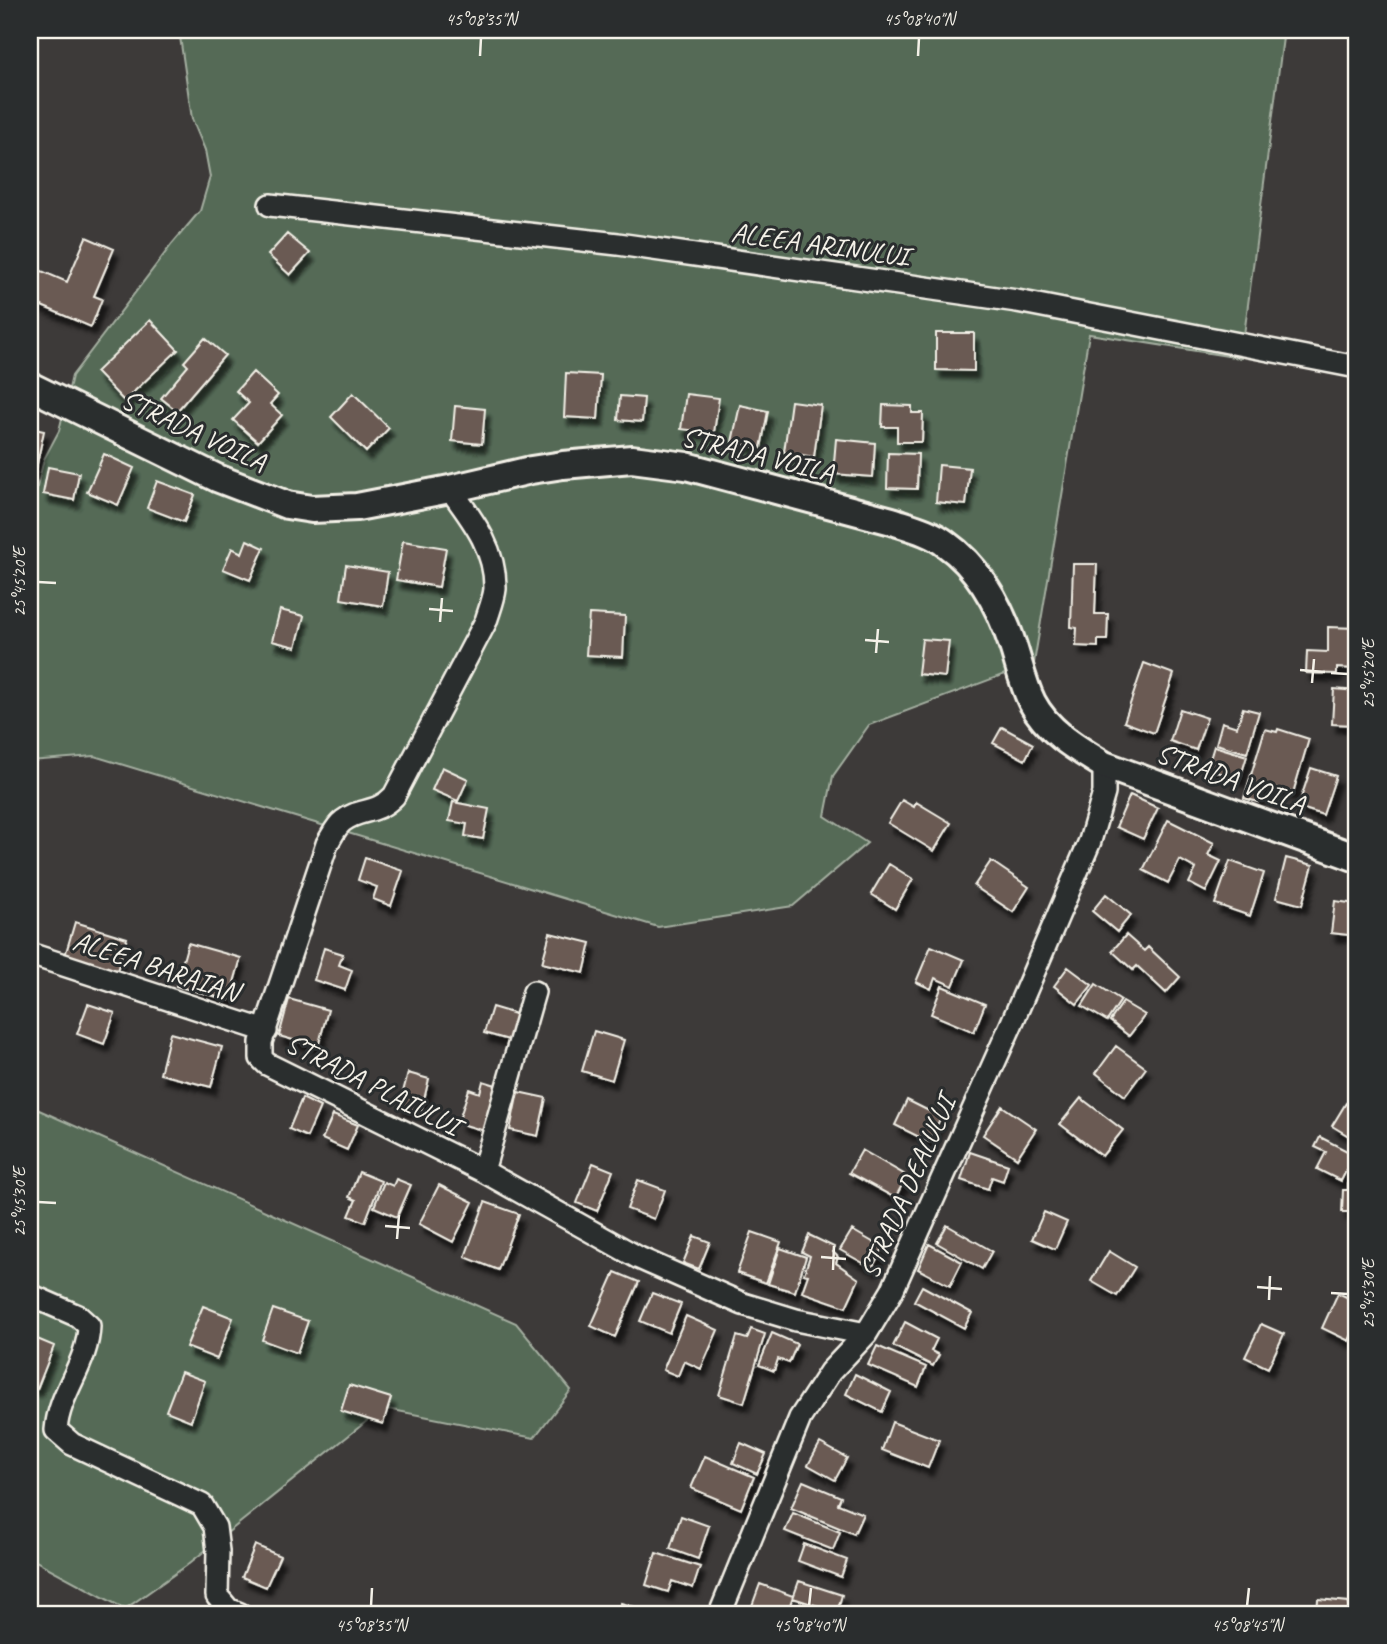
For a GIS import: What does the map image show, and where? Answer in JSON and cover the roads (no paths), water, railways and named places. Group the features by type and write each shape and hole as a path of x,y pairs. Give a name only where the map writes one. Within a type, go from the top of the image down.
{"main road":[{"name":"STRADA VOILA","path":"30,386 218,478 286,505 335,509 386,502 564,465 632,459 663,462 892,521 921,531 945,543 971,566 989,591 1002,617 1029,695 1043,719 1069,743 1104,765 1357,858"}],"street":[{"name":"ALEEA ARINULUI","path":"270,205 618,244 1017,301 1357,368"},
{"name":"STRADA PLAIULUI","path":"450,489 474,520 493,562 495,590 486,621 394,796 374,811 344,820 331,836 265,1031 260,1050 261,1058 267,1064 483,1171 639,1258 743,1304 796,1320 866,1335"},
{"name":"STRADA DEALULUI","path":"720,1614 800,1419 830,1372 866,1335 898,1278 1090,841 1104,793 1104,765"},
{"name":"ALEEA BARAIAN","path":"30,954 265,1031"},
{"path":"483,1171 534,992"},
{"path":"30,1295 78,1316 89,1326 89,1343 58,1413 56,1430 72,1444 202,1505 215,1527 218,1596 228,1609 240,1614"}]}
